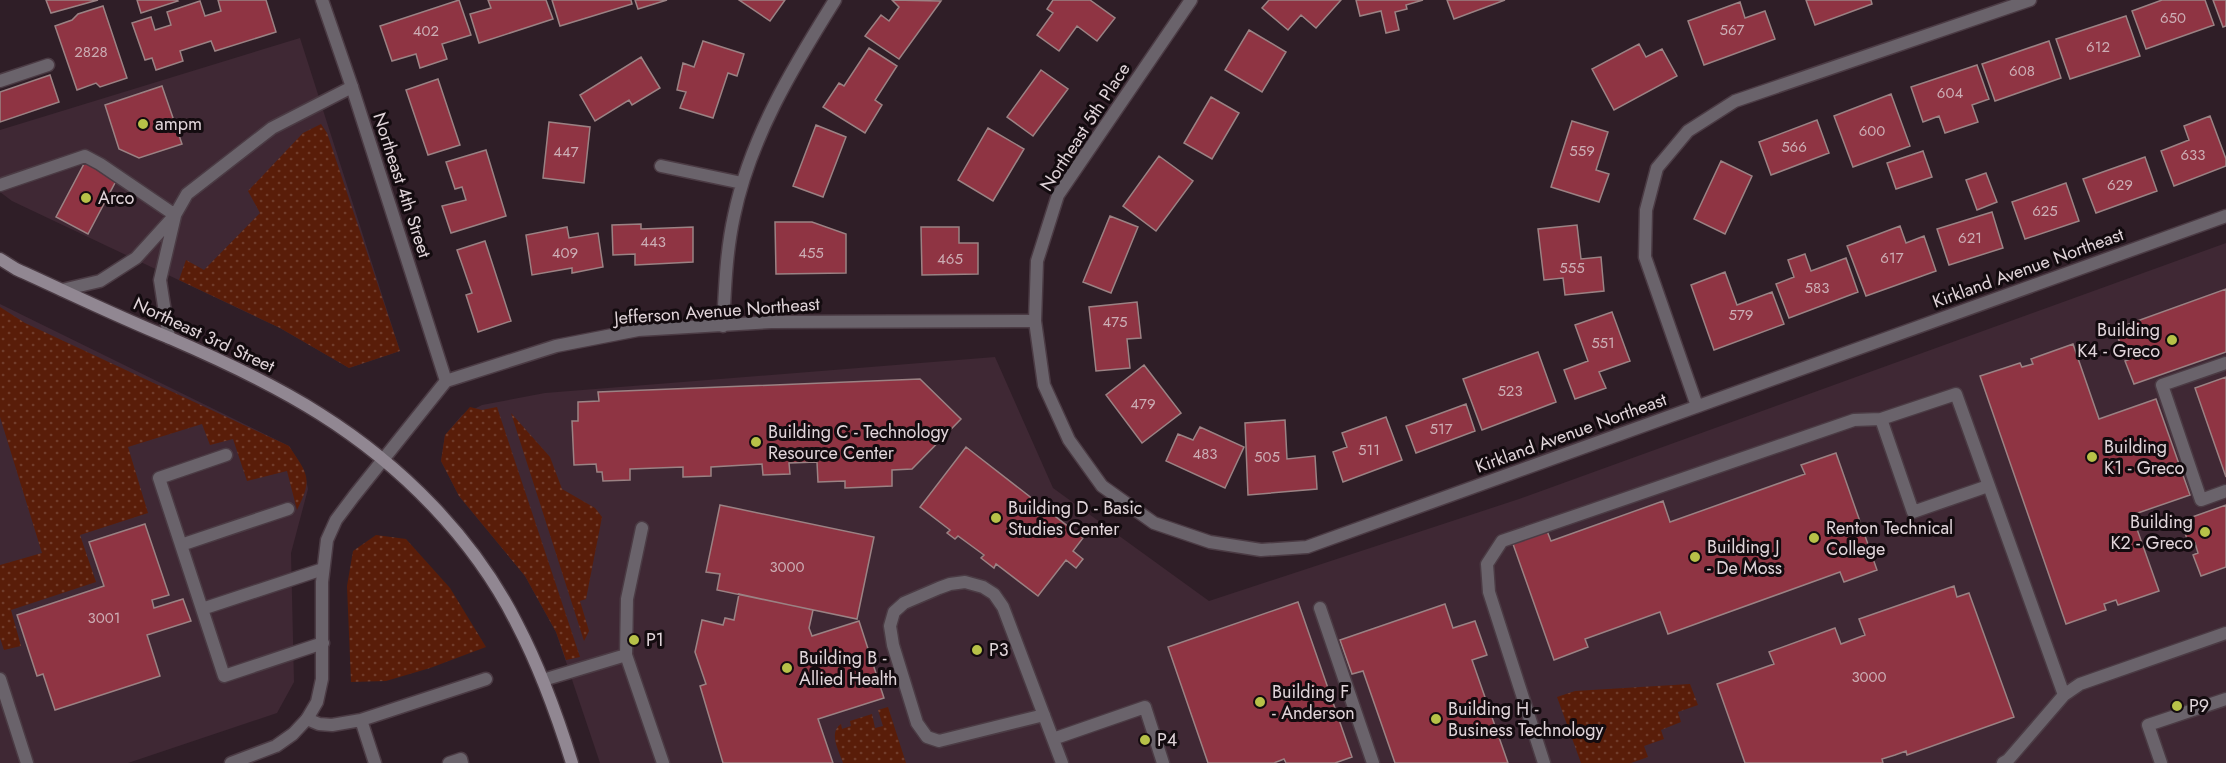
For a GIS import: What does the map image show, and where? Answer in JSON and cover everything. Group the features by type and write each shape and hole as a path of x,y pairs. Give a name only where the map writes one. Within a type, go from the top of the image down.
{"main road":[{"name":"Northeast 3rd Street","path":"0,259 16,269 290,396 348,433 383,461"},
{"path":"383,461 413,486 467,546 516,622 543,680 572,763"}],"street":[{"name":"Northeast 4th Street","path":"322,0 446,381"},
{"path":"723,326 727,259 742,183 756,144 777,102 804,50 835,0"},
{"name":"Northeast 5th Place","path":"1035,321 1037,261 1058,195 1191,0"},
{"path":"1697,406 1645,257 1646,210 1657,168 1688,131 1735,101 2030,0"},
{"path":"0,80 48,65"},
{"path":"62,290 100,281 136,258 175,215 187,194 272,128 352,87"},
{"path":"0,184 85,156 175,215"},
{"path":"661,166 742,183"},
{"path":"169,338 160,280 175,215"},
{"name":"Kirkland Avenue Northeast","path":"1035,321 1044,385 1069,440 1102,486 1154,523 1210,542 1262,550 1307,547 2226,216"},
{"name":"Jefferson Avenue Northeast","path":"446,381 556,346 638,330 771,322 1035,321"},
{"path":"2226,363 2162,385 2201,500 2226,491"},
{"path":"231,763 276,746 293,734 307,719 316,702 322,680 323,569 327,540 336,520 446,381"},
{"path":"1544,763 1489,592 1487,564 1502,541 1854,420 1881,419 1956,394 2064,695"},
{"path":"1881,419 1913,512 1989,486"},
{"path":"226,455 159,478 224,676 323,643"},
{"path":"181,544 288,509"},
{"path":"642,528 627,599 626,655 663,763"},
{"path":"202,609 323,569"},
{"path":"1044,715 939,741 927,737 917,723 893,645 890,626 894,612 904,603 950,584 964,582 983,587 994,594 1003,607 1044,715 1062,763"},
{"path":"1320,608 1373,763"},
{"path":"2003,763 2064,695 2080,684 2226,633"},
{"path":"543,680 626,655"},
{"path":"307,719 319,724 332,725 361,720 486,678"},
{"path":"0,679 27,763"},
{"path":"2161,763 2148,725 2226,699"},
{"path":"1053,739 1145,706 1163,763"},
{"path":"361,720 375,763"},
{"path":"449,763 461,759 462,763"}],"shaded area":[{"path":"300,38 400,351 349,368 280,328 12,201 0,192 0,130"},
{"path":"321,124 327,133 400,351 349,368 280,328 179,280 186,260 204,270 260,213 248,191 303,133"},
{"name":"Renton Technical College","path":"2226,243 2226,763 600,763 556,632 525,576 459,496 441,461 445,435 462,415 482,405 545,393 995,357 1053,488 1209,601 1519,499"},
{"path":"0,304 289,446 304,470 308,489 291,553 294,682 277,713 128,763 0,763"},
{"path":"0,307 25,323 289,446 301,464 307,483 297,510 287,471 247,481 233,439 210,445 202,424 128,447 148,513 80,535 96,582 11,610 21,646 4,650 0,638 0,565 42,553 0,417"},
{"path":"470,407 482,410 497,407 580,657 566,660 556,632 525,576 459,496 441,461 445,435"},
{"path":"511,413 550,457 562,489 595,508 602,517 586,599 580,601 589,631 584,641"},
{"path":"376,535 406,539 450,588 486,647 430,668 386,681 351,682 347,586 353,551"},
{"path":"1690,684 1698,705 1678,712 1681,722 1661,730 1664,739 1644,746 1648,757 1631,763 1581,763 1557,697 1575,691"},
{"path":"888,707 906,763 843,763 835,737 837,728 841,724 842,729 851,726 850,721 872,714 875,728 883,726 878,710"}],"building":[{"path":"46,0 98,0 51,13"},
{"path":"137,0 177,0 178,1 141,13"},
{"path":"218,0 266,0 276,32 215,51 211,41 180,51 183,61 156,70 152,58 145,60 132,23 151,17 155,30 171,25 167,12 200,1 205,16 221,11"},
{"path":"459,0 471,35 442,44 447,59 420,68 416,54 392,61 380,26"},
{"path":"488,0 546,0 553,19 479,43 470,14 491,8"},
{"path":"552,0 631,0 632,4 560,26"},
{"path":"635,0 667,0 638,9"},
{"path":"739,0 785,0 770,21"},
{"path":"892,0 941,1 899,59 865,36 881,15 889,21 899,7"},
{"path":"1053,0 1090,0 1115,18 1097,41 1077,26 1059,51 1037,35 1053,13 1047,9"},
{"path":"1269,0 1341,0 1316,28 1301,15 1288,30 1262,8"},
{"path":"1356,0 1423,0 1406,5 1407,9 1395,12 1399,30 1386,33 1381,11 1360,16"},
{"path":"1447,0 1505,0 1454,19"},
{"path":"1806,0 1871,0 1872,4 1815,25"},
{"path":"2162,0 2205,0 2214,25 2146,49 2132,11"},
{"path":"2213,0 2226,0 2226,26 2223,27"},
{"path":"1740,2 1745,18 1765,11 1775,39 1704,65 1688,21"},
{"path":"103,6 127,78 100,87 96,83 77,90 55,26 72,20 78,14"},
{"path":"2126,16 2140,56 2070,79 2056,39"},
{"path":"1249,30 1286,52 1262,92 1225,70"},
{"path":"703,41 744,54 737,76 728,73 713,118 680,108 686,92 677,90 683,63 694,67"},
{"path":"2049,41 2061,78 1995,101 1982,64"},
{"path":"1639,44 1646,57 1662,49 1677,76 1614,110 1592,69"},
{"path":"869,48 897,66 875,100 882,105 865,133 823,107 839,83 844,86"},
{"path":"641,57 660,88 632,105 629,100 595,121 580,95"},
{"path":"1977,65 1989,99 1972,105 1978,122 1945,133 1939,116 1923,122 1911,87"},
{"path":"1041,70 1068,89 1033,136 1007,117"},
{"path":"50,75 59,102 0,122 0,92"},
{"path":"438,79 460,145 428,155 406,90"},
{"name":"ampm","path":"162,86 182,144 139,158 119,149 105,105"},
{"path":"1891,94 1910,146 1853,167 1834,116"},
{"path":"1211,97 1239,113 1212,159 1184,143"},
{"path":"2210,116 2226,159 2226,166 2174,186 2161,151 2189,140 2184,126"},
{"path":"1817,120 1829,153 1771,175 1759,142"},
{"path":"1572,121 1608,132 1596,170 1609,174 1599,202 1551,187"},
{"path":"549,122 590,127 584,183 543,178"},
{"path":"816,125 846,137 823,197 793,186"},
{"path":"988,128 1024,149 993,201 958,180"},
{"path":"486,150 506,216 451,233 442,206 466,200 462,187 455,189 446,162"},
{"path":"1923,151 1932,177 1896,189 1887,163"},
{"path":"1159,156 1193,181 1156,231 1123,206"},
{"path":"2145,157 2157,191 2096,213 2083,179"},
{"path":"1721,161 1752,176 1725,234 1694,219"},
{"name":"Arco","path":"85,162 117,179 88,234 56,217"},
{"path":"1986,173 1997,202 1977,210 1966,180"},
{"path":"2066,183 2079,221 2025,239 2012,202"},
{"path":"1992,212 2003,248 1949,265 1937,229"},
{"path":"1110,216 1138,227 1111,293 1083,282"},
{"path":"775,222 812,222 846,234 846,273 776,274"},
{"path":"641,224 641,229 693,227 693,262 635,265 635,254 613,255 612,225"},
{"path":"1577,225 1581,259 1601,257 1604,291 1565,295 1563,278 1544,280 1538,229"},
{"path":"1900,226 1906,243 1924,236 1936,271 1866,296 1847,246"},
{"path":"567,227 569,238 598,233 603,267 572,273 572,268 532,275 526,235"},
{"path":"921,227 959,227 959,243 978,243 978,274 922,275"},
{"path":"485,241 511,321 478,332 466,295 472,293 457,250"},
{"path":"1805,254 1811,271 1846,258 1858,292 1789,318 1776,284 1794,277 1788,260"},
{"path":"1725,272 1737,305 1772,292 1784,324 1714,350 1691,285"},
{"name":"Building K4 - Greco","path":"2226,289 2226,352 2134,384 2125,361 2130,359 2127,351 2123,352 2115,329"},
{"path":"1137,302 1141,338 1127,339 1130,368 1096,371 1089,307"},
{"path":"1612,312 1630,361 1599,372 1606,388 1575,399 1564,370 1588,361 1575,325"},
{"name":"Building K1 - Greco","path":"2073,344 2099,419 2156,399 2190,495 2132,515 2159,591 2118,605 2116,600 2104,604 2106,610 2066,624 1980,376 2020,363 2022,367 2033,364 2031,359"},
{"path":"1538,352 1556,402 1482,430 1463,379"},
{"path":"1144,365 1181,413 1142,443 1106,395"},
{"path":"2226,377 2226,477 2195,388"},
{"name":"Building C - Technology Resource Center","path":"920,379 961,419 912,469 892,470 892,486 845,488 845,481 818,482 817,462 789,463 790,474 763,475 762,464 711,467 711,476 683,477 683,467 630,469 630,480 603,481 602,472 597,472 596,464 574,465 572,421 578,421 578,402 599,401 598,392"},
{"path":"1466,404 1475,431 1416,453 1406,426"},
{"path":"1386,417 1402,460 1343,482 1333,452 1347,447 1342,433"},
{"path":"1285,420 1287,459 1315,456 1317,489 1248,495 1245,423"},
{"path":"1200,427 1244,447 1225,488 1166,461 1178,434 1193,440"},
{"name":"Building D - Basic Studies Center","path":"966,447 1083,538 1073,551 1083,559 1076,568 1066,560 1038,596 996,564 994,568 981,558 984,555 958,536 955,539 947,533 950,530 920,507"},
{"name":"Building J - De Moss","path":"1836,453 1877,570 1844,582 1840,572 1668,634 1660,612 1585,639 1588,647 1554,660 1513,544 1547,531 1551,541 1663,501 1670,522 1805,474 1801,465"},
{"path":"720,505 874,537 857,619 717,590 720,574 706,572"},
{"name":"Building K2 - Greco","path":"2226,505 2226,567 2201,576 2193,555 2198,553 2195,543 2189,545 2181,521"},
{"path":"145,524 169,595 152,600 154,608 183,599 191,621 147,635 160,676 55,710 43,674 37,676 17,615 104,586 89,542"},
{"path":"1954,586 1957,597 1969,593 2014,717 1907,755 1906,751 1882,759 1883,763 1745,763 1717,684 1774,664 1769,652 1835,628 1841,644 1865,635 1859,619"},
{"name":"Building B - Allied Health","path":"739,594 813,610 809,628 812,636 859,621 884,698 818,719 833,763 723,763 700,686 706,684 695,652 702,620 723,625 725,618 734,620"},
{"name":"Building F - Anderson","path":"1298,602 1352,757 1335,763 1286,763 1284,759 1274,763 1208,763 1168,647"},
{"name":"Building H - Business Technology","path":"1445,604 1453,628 1475,621 1487,655 1472,660 1508,763 1395,763 1363,671 1352,674 1340,640"}],"place":[{"name":"ampm","path":"143,124"},
{"name":"Arco","path":"86,198"},
{"name":"Building K4 - Greco","path":"2172,340"},
{"name":"Building C - Technology Resource Center","path":"756,442"},
{"name":"Building K1 - Greco","path":"2092,457"},
{"name":"Building D - Basic Studies Center","path":"996,518"},
{"name":"Building K2 - Greco","path":"2205,532"},
{"name":"Renton Technical College","path":"1814,538"},
{"name":"Building J - De Moss","path":"1695,557"},
{"name":"P1","path":"634,640"},
{"name":"P3","path":"977,650"},
{"name":"Building B - Allied Health","path":"787,668"},
{"name":"Building F - Anderson","path":"1260,702"},
{"name":"P9","path":"2177,706"},
{"name":"Building H - Business Technology","path":"1436,719"},
{"name":"P4","path":"1145,740"}]}
